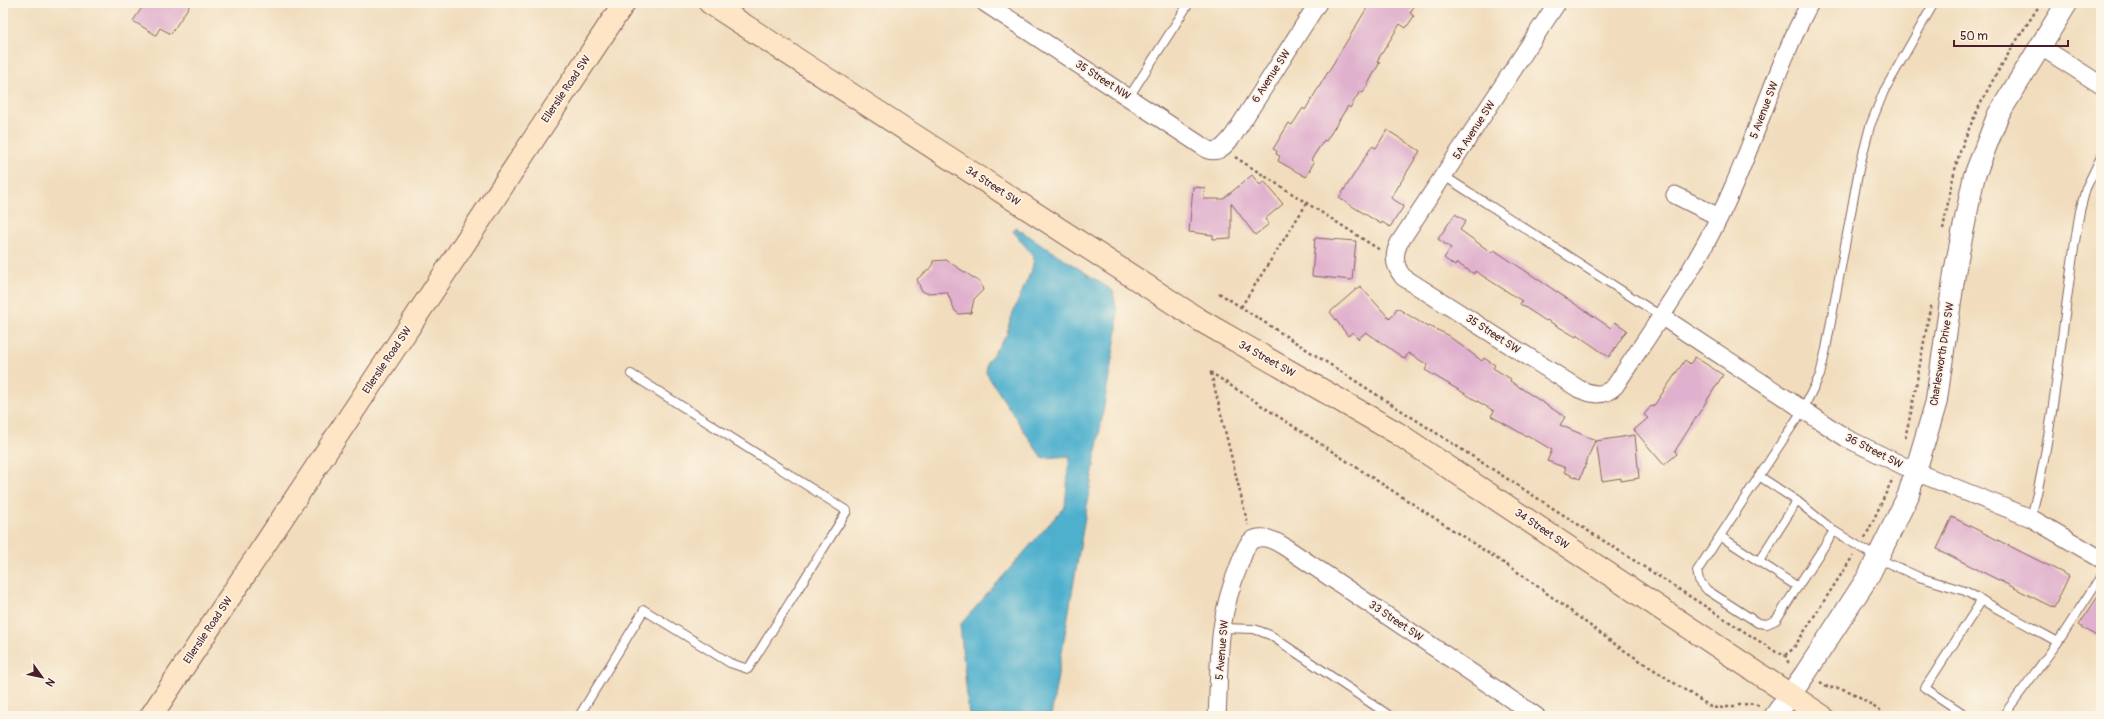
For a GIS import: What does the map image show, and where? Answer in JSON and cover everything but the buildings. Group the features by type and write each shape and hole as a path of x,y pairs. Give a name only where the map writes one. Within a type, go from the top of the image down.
{"main road":[{"name":"Ellerslie Road SW","path":"151,716 624,3"},
{"name":"34 Street SW","path":"710,3 1198,319 1397,433 1822,716"}],"street":[{"name":"35 Street NW","path":"985,3 1208,150 1216,152 1222,149"},
{"name":"6 Avenue SW","path":"1222,149 1233,136 1318,3"},
{"name":"5A Avenue SW","path":"1394,259 1395,251 1399,243 1557,3"},
{"name":"5 Avenue SW","path":"1603,394 1615,386 1661,316 1719,217 1734,186 1790,43 1810,3"},
{"name":"Charlesworth Drive SW","path":"1775,716 1789,694 1814,661 1878,559 1908,496 1936,403 1957,262 1974,177 1998,115 2063,5"},
{"path":"2040,46 2101,85"},
{"path":"1675,195 1719,217"},
{"name":"35 Street SW","path":"1394,259 1397,270 1403,277 1579,389 1595,395 1603,394"},
{"name":"36 Street SW","path":"1661,316 1802,411 1864,448 1916,472 2030,518 2101,559"},
{"name":"33 Street SW","path":"1252,541 1264,538 1273,540 1285,547 1536,716"},
{"name":"5 Avenue SW","path":"1217,716 1222,628 1238,569 1244,552 1252,541"}],"lane":[{"path":"1834,531 1776,620 1767,624 1758,623 1707,590 1699,580 1697,571 1802,411 1820,375 1859,169 1870,126 1884,91 1934,3"},
{"path":"1129,97 1185,5"},
{"path":"2030,518 2038,488 2051,414 2080,211 2086,188 2101,157"},
{"path":"1444,176 1661,316"},
{"path":"579,716 644,610 730,663 748,669 847,511 631,374"},
{"path":"1759,476 1797,502 1834,531 1878,559 1919,576 1965,591 2058,642"},
{"path":"1759,561 1797,502"},
{"path":"1720,536 1798,587"},
{"path":"2003,716 2058,642 2101,576"},
{"path":"1967,716 1924,688 1982,600"},
{"path":"1222,628 1254,629 1270,635 1390,716"}],"path":[{"path":"1222,149 1394,259"},
{"path":"1241,307 1307,203"},
{"path":"1219,293 1776,652 1785,655 1789,664"},
{"path":"1252,541 1210,372 1525,577 1616,645 1711,707 1727,709 1755,703"},
{"path":"1867,534 1893,478"},
{"path":"1785,655 1793,649 1853,556"},
{"path":"1830,688 1836,686 1846,690 1887,716"}],"water":[{"path":"1015,227 1113,291 1117,312 1117,330 1051,716 969,716 960,625 1065,506 1070,456 1042,458 986,373 987,363 1007,334 1010,319 1032,269 1034,257 1013,231"}]}
